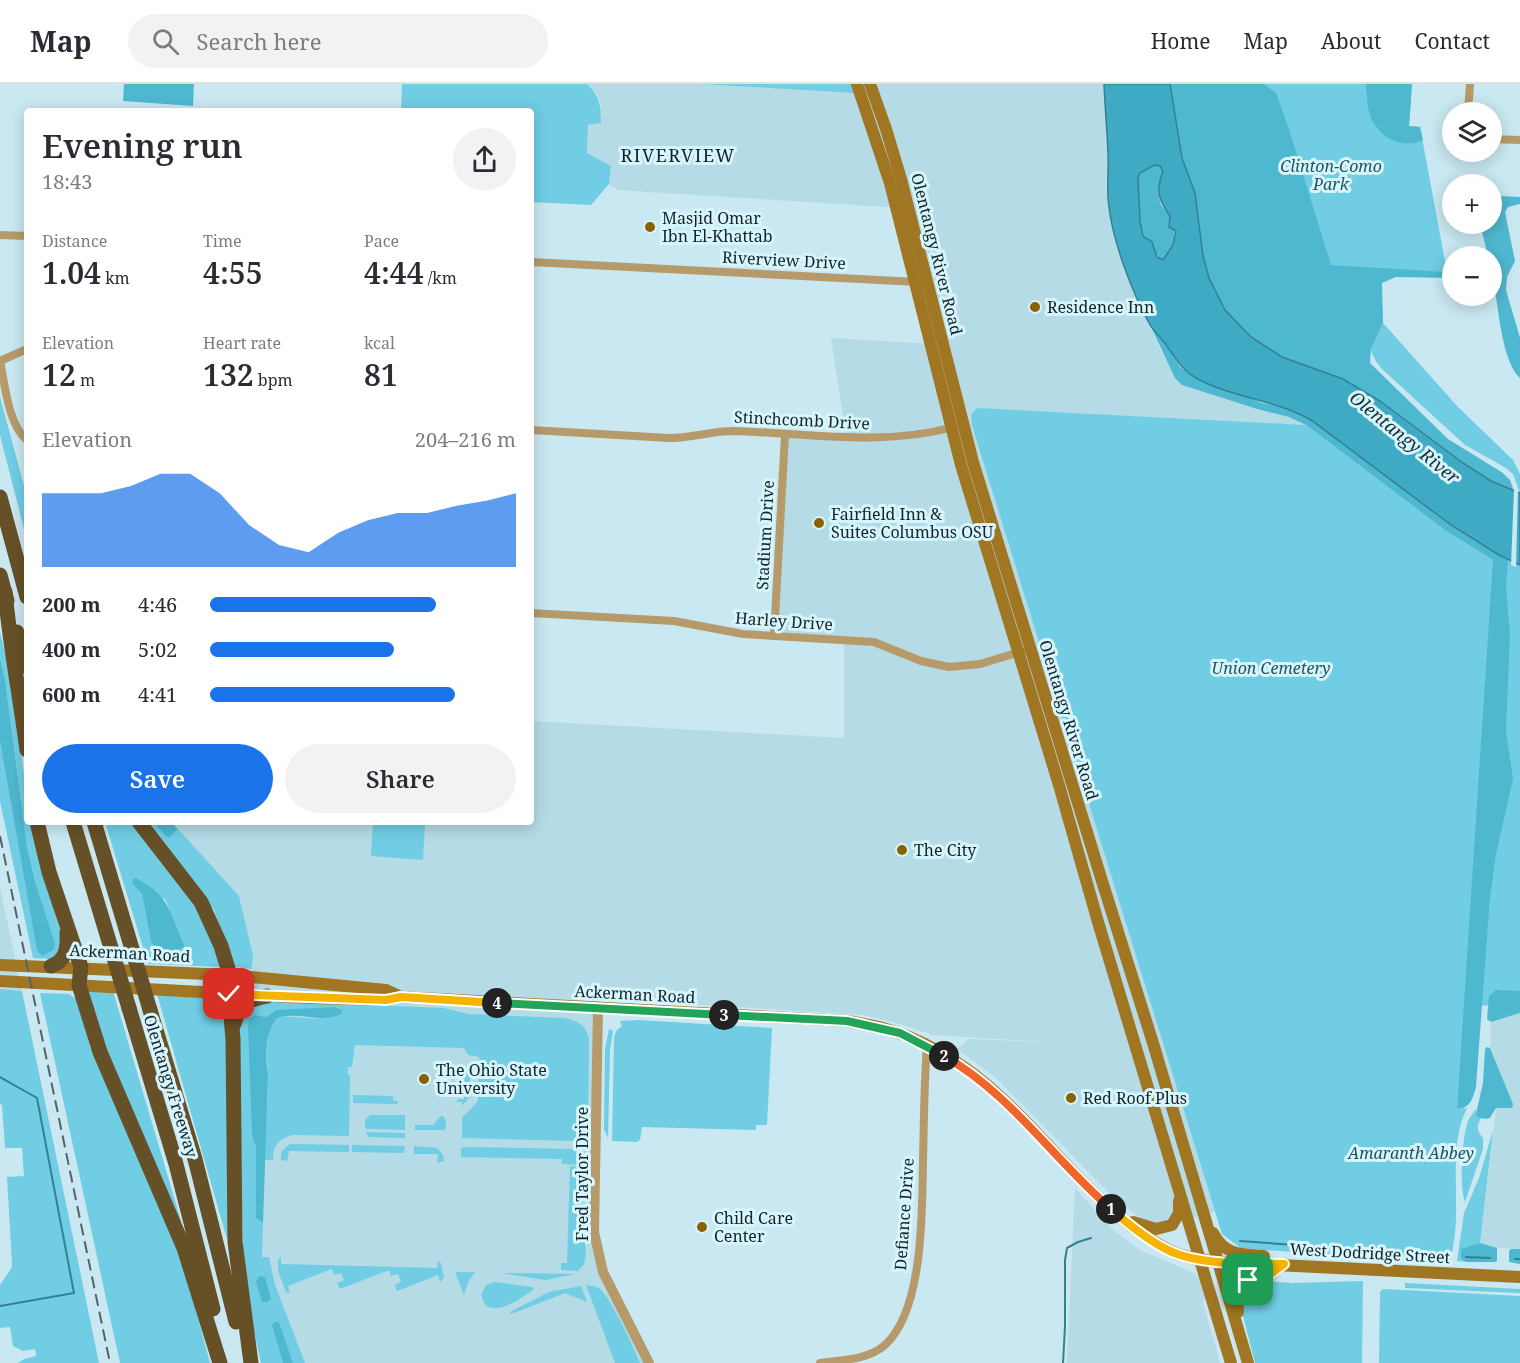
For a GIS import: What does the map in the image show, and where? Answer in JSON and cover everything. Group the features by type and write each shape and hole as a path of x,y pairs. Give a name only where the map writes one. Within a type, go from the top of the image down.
{"highway":[{"path":"0,497 24,586"},
{"path":"0,574 24,657"},
{"path":"5,592 9,638 24,727"},
{"path":"38,825 49,872 81,968 79,985 108,1075 184,1248 220,1363"},
{"name":"Olentangy Freeway","path":"74,825 176,1164 225,1363"},
{"name":"Olentangy Freeway","path":"95,825 195,1159 246,1363"},
{"path":"141,825 201,902 221,945 230,975 236,1242 251,1363"},
{"path":"51,966 57,964 66,952 67,927"},
{"path":"233,1039 240,1008 246,1002 267,996"}],"main road":[{"name":"Olentangy River Road","path":"857,84 884,161 921,282 957,426 961,465 1153,1043 1248,1363"},
{"name":"Olentangy River Road","path":"870,84 887,130 901,179 921,282"},
{"name":"Olentangy River Road","path":"1024,651 1098,922 1231,1363"},
{"name":"Ackerman Road","path":"0,965 230,975 386,990 401,997"},
{"name":"Ackerman Road","path":"0,981 267,996 386,1000 401,997 847,1021 891,1030 927,1046 958,1064 992,1089 1093,1193 1119,1217 1148,1238 1172,1252 1217,1262"},
{"path":"1119,1217 1156,1229 1172,1225 1179,1213 1177,1182"},
{"path":"1206,1222 1218,1242 1232,1253 1291,1259 1312,1266"},
{"name":"West Dodridge Street","path":"1217,1262 1520,1277"},
{"path":"1242,1337 1237,1303 1240,1289 1256,1276 1269,1275 1284,1264"}],"street":[{"path":"1469,102 1470,84"},
{"path":"1502,139 1520,140"},
{"path":"0,235 24,236"},
{"name":"Riverview Drive","path":"534,262 921,282"},
{"path":"24,350 0,361 14,424 24,437"},
{"name":"Stinchcomb Drive","path":"534,430 669,438 732,431 857,439 915,436 957,426"},
{"name":"Stadium Drive","path":"774,636 785,435"},
{"name":"Harley Drive","path":"534,614 674,621 697,624 718,631 874,642 921,661 949,667 980,664 1024,651"},
{"name":"Fred Taylor Drive","path":"598,1008 594,1232 603,1272 649,1363"},
{"name":"Defiance Drive","path":"820,1363 863,1356 884,1345 899,1328 910,1296 916,1277 921,1223 927,1046"}],"shaded area":[{"path":"124,84 194,84 193,106 123,101"},
{"path":"587,84 700,84 770,88 853,84 1104,84 1108,155 1106,185 1109,210 1130,282 1161,351 1182,385 1289,417 1306,425 980,408 971,419 1215,1212 1167,1225 1156,1225 1144,1221 1117,1201 995,1077 957,1049 969,1039 1065,1043 933,1035 864,1015 603,999 598,1008 598,1252 649,1363 280,1363 250,1209 253,955 239,896 174,825 534,825 534,721 844,738 844,640 774,636 785,435 846,435 831,338 934,344 903,208 618,190 609,184 611,166 587,153 588,125 601,123 601,104 595,91"},
{"path":"1170,84 1264,84 1276,93 1331,265 1442,272 1442,278 1396,277 1382,283 1383,323 1371,348 1370,363 1448,439 1503,473 1510,480 1514,491 1491,481 1463,463 1380,401 1343,379 1282,357 1251,337 1225,310 1209,278 1203,256 1195,193 1182,158"},
{"path":"1366,84 1412,84 1409,126 1420,127 1423,140 1408,144 1400,143 1380,131 1371,118"},
{"path":"1154,165 1160,166 1163,171 1159,196 1162,206 1173,222 1175,234 1170,250 1163,261 1143,237 1140,222 1138,177 1140,173"},
{"path":"1502,196 1520,197 1520,204 1508,207 1505,212 1515,261 1507,277 1506,290 1520,338 1520,378 1509,361 1497,306 1502,306 1502,246 1486,246 1482,234 1502,234"},
{"path":"1150,325 1167,345 1180,367 1195,378 1263,403 1294,409 1451,525 1508,560 1506,588 1510,635 1506,731 1513,779 1496,854 1490,897 1476,1087 1468,1105 1461,1109 1457,1109 1493,560 1446,531 1306,425 1289,417 1182,385 1175,378"},
{"path":"0,658 5,679 27,846 35,882 55,944 53,950 42,956 37,950 0,742"},
{"path":"156,825 174,825 178,829 170,837 166,837"},
{"path":"136,878 147,884 167,905 184,947 168,950 151,943 142,894 132,883"},
{"path":"0,888 22,991 0,989"},
{"path":"1496,990 1520,991 1520,1013 1491,1022 1487,1019 1489,996"},
{"path":"334,1007 343,1010 341,1014 325,1018 285,1016 277,1018 270,1031 266,1052 268,1074 263,1223 256,1218 256,1147 252,1136 249,1019 255,1015 266,1017 276,1010"},
{"path":"1520,1013 1520,1249 1497,1248 1480,1243 1496,1108 1511,1108 1513,1104 1490,1048 1491,1022"},
{"path":"1487,1047 1490,1048 1513,1104 1512,1108 1496,1108 1490,1118 1485,1119 1477,1117 1476,1114 1483,1083"},
{"path":"1075,1188 1112,1229 1140,1250 1192,1272 1200,1279 1205,1297 1203,1302 1220,1363 1067,1363"},
{"path":"1480,1243 1497,1248 1497,1261 1466,1262 1461,1259 1461,1249"},
{"path":"1511,1249 1520,1249 1520,1264 1509,1262"},
{"path":"259,1276 265,1277 271,1299 267,1302 262,1302 256,1282"},
{"path":"274,1322 279,1322 293,1363 283,1363 272,1326"}],"green space":[{"path":"402,84 587,84 599,102 601,123 588,125 587,153 611,166 609,184 591,205 534,202 534,108 401,108"},
{"path":"700,84 853,84 857,93"},
{"name":"Clinton-Como Park","path":"1170,84 1412,84 1409,126 1420,127 1442,246 1442,272 1381,270 1203,256"},
{"path":"1383,323 1458,407 1513,460 1520,474 1520,493 1513,474 1465,445 1382,369 1373,356 1371,346"},
{"path":"0,397 24,486 24,529 0,435"},
{"name":"Union Cemetery","path":"980,408 1306,425 1446,531 1493,560 1508,560 1520,565 1520,1003 1465,1007 1457,1109 1467,1108 1462,1120 1457,1147 1456,1221 1451,1262 1446,1264 1241,1248 1222,1234 972,425 971,415"},
{"path":"0,632 13,686 24,776 24,823 5,679 0,658"},
{"path":"0,742 38,953 35,882 24,825 32,825 63,940 64,951 51,959 33,958 0,801"},
{"path":"106,825 136,825 202,915 220,967 148,964","holes":["142,894 165,899 184,944 183,947 151,943"]},
{"path":"148,825 156,825 166,837 170,837 178,829 239,896 253,955 252,969 236,967 232,964 214,910"},
{"path":"373,825 425,825 423,860 371,856"},
{"path":"0,989 22,991 99,1363 18,1363 36,1356 35,1349 23,1351 13,1346 10,1327 0,1328 0,1285 12,1264 7,1177 24,1176 22,1148 5,1148 2,1105 0,1104"},
{"path":"93,990 113,991 181,1221 179,1222 114,1077 89,993"},
{"path":"40,993 69,994 78,1000 90,1046 162,1205 187,1277 210,1363 120,1363"},
{"path":"157,994 224,998 227,1001 229,1238 227,1239"},
{"path":"278,1001 444,1008 469,1014 564,1018 580,1024 586,1030 589,1039 588,1129 586,1135 576,1141 462,1138 462,1118 478,1101 479,1057 468,1055 464,1048 355,1045 352,1067 348,1067 348,1075 350,1075 349,1136 293,1135 278,1143 274,1150 273,1160 264,1160 268,1086 267,1046 271,1026 281,1016 317,1019 334,1007 274,1011 266,1017 257,1015 250,1068 252,1136 256,1147 256,1218 263,1223 262,1257 269,1257 275,1285 305,1363 293,1363 279,1323 272,1326 283,1363 261,1363 243,1259 238,1021 246,1005"},
{"path":"638,1020 772,1028 767,1125 756,1125 756,1130 642,1127 640,1140 637,1142 612,1141 614,1037 622,1026 620,1021"},
{"path":"609,1029 613,1031 610,1050 608,1138 604,1129 605,1050"},
{"path":"465,1070 470,1076 469,1098 462,1106 462,1102 456,1102 464,1099"},
{"path":"353,1095 393,1096 393,1101 398,1101 397,1104 353,1103"},
{"path":"1476,1109 1476,1114 1481,1118 1478,1129 1483,1138 1483,1149 1465,1202 1462,1174 1464,1138 1468,1121"},
{"path":"370,1115 405,1115 405,1130 367,1129 365,1120"},
{"path":"441,1116 446,1121 445,1130 415,1130 415,1125 433,1125"},
{"path":"1493,1130 1480,1243 1461,1250 1461,1259 1466,1262 1457,1261 1464,1213 1479,1178"},
{"path":"367,1132 405,1133 405,1138 369,1137"},
{"path":"290,1144 349,1145 349,1152 289,1151 287,1161 281,1160 281,1152"},
{"path":"352,1145 405,1146 404,1153 352,1152"},
{"path":"414,1146 437,1148 443,1155 444,1161 437,1163 438,1154 414,1154"},
{"path":"461,1148 574,1149 580,1152 585,1163 583,1165 562,1164 562,1159 461,1157"},
{"path":"570,1166 583,1167 582,1217 586,1255 584,1264 578,1271 561,1270 561,1263 567,1263"},
{"path":"281,1257 281,1264 437,1268 438,1261 441,1263 444,1278 440,1282 438,1275 397,1291 395,1285 401,1282 398,1274 391,1276 389,1270 340,1289 337,1283 344,1280 341,1273 334,1275 332,1269 288,1286 290,1293 286,1292 278,1271 278,1260"},
{"path":"455,1272 475,1272 468,1282 464,1295"},
{"path":"502,1273 575,1274 576,1274 545,1280"},
{"path":"1262,1281 1292,1283 1363,1281 1362,1363 1255,1363 1240,1304 1249,1289"},
{"path":"495,1282 534,1289 510,1304 491,1308 485,1305 481,1295 486,1285"},
{"path":"1405,1283 1520,1289 1520,1293 1405,1288"},
{"path":"586,1285 598,1288 605,1294 640,1363 615,1363"},
{"path":"581,1286 587,1302 565,1293 511,1314 510,1312 549,1292"},
{"path":"1383,1289 1520,1296 1520,1363 1379,1363 1380,1292"}],"water":[{"name":"Olentangy River","path":"1104,84 1170,84 1182,158 1195,193 1203,256 1209,278 1225,310 1251,337 1282,357 1343,379 1380,401 1463,463 1491,481 1520,493 1520,565 1499,555 1451,525 1311,420 1284,408 1210,385 1191,375 1183,367 1151,326 1143,311 1124,266 1115,236 1108,200","holes":["1154,165 1160,166 1163,171 1159,184 1159,195 1170,216 1169,227 1176,231 1173,245 1163,260 1157,257 1152,242 1143,236 1138,178 1140,173"]}],"pier":[{"path":"1514,489 1518,490 1516,567 1511,565"}],"waterway":[{"path":"0,1077 37,1098 74,1293 0,1306"},
{"path":"1063,1363 1067,1248 1091,1238"},
{"path":"1240,1241 1336,1248"},
{"path":"1371,1250 1430,1254"},
{"path":"1466,1257 1490,1258"},
{"path":"1515,1259 1520,1259"}],"railway":[{"path":"0,836 110,1363"}],"place":[{"name":"Masjid Omar Ibn El-Khattab","path":"650,227"},
{"name":"Residence Inn","path":"1035,307"},
{"name":"Fairfield Inn & Suites Columbus OSU","path":"819,523"},
{"name":"The City","path":"902,850"},
{"name":"The Ohio State University","path":"424,1079"},
{"name":"Red Roof Plus","path":"1071,1098"},
{"name":"Child Care Center","path":"702,1227"}],"district":[{"name":"RIVERVIEW","path":"678,155"}],"route":[{"path":"229,994 386,1000 401,997 847,1021 900,1033 958,1064 985,1083 1100,1200 1148,1238 1172,1252 1199,1259 1217,1262 1284,1264 1269,1275 1256,1276 1248,1280"}],"park label":[{"name":"Amaranth Abbey","path":"1411,1153"}]}
